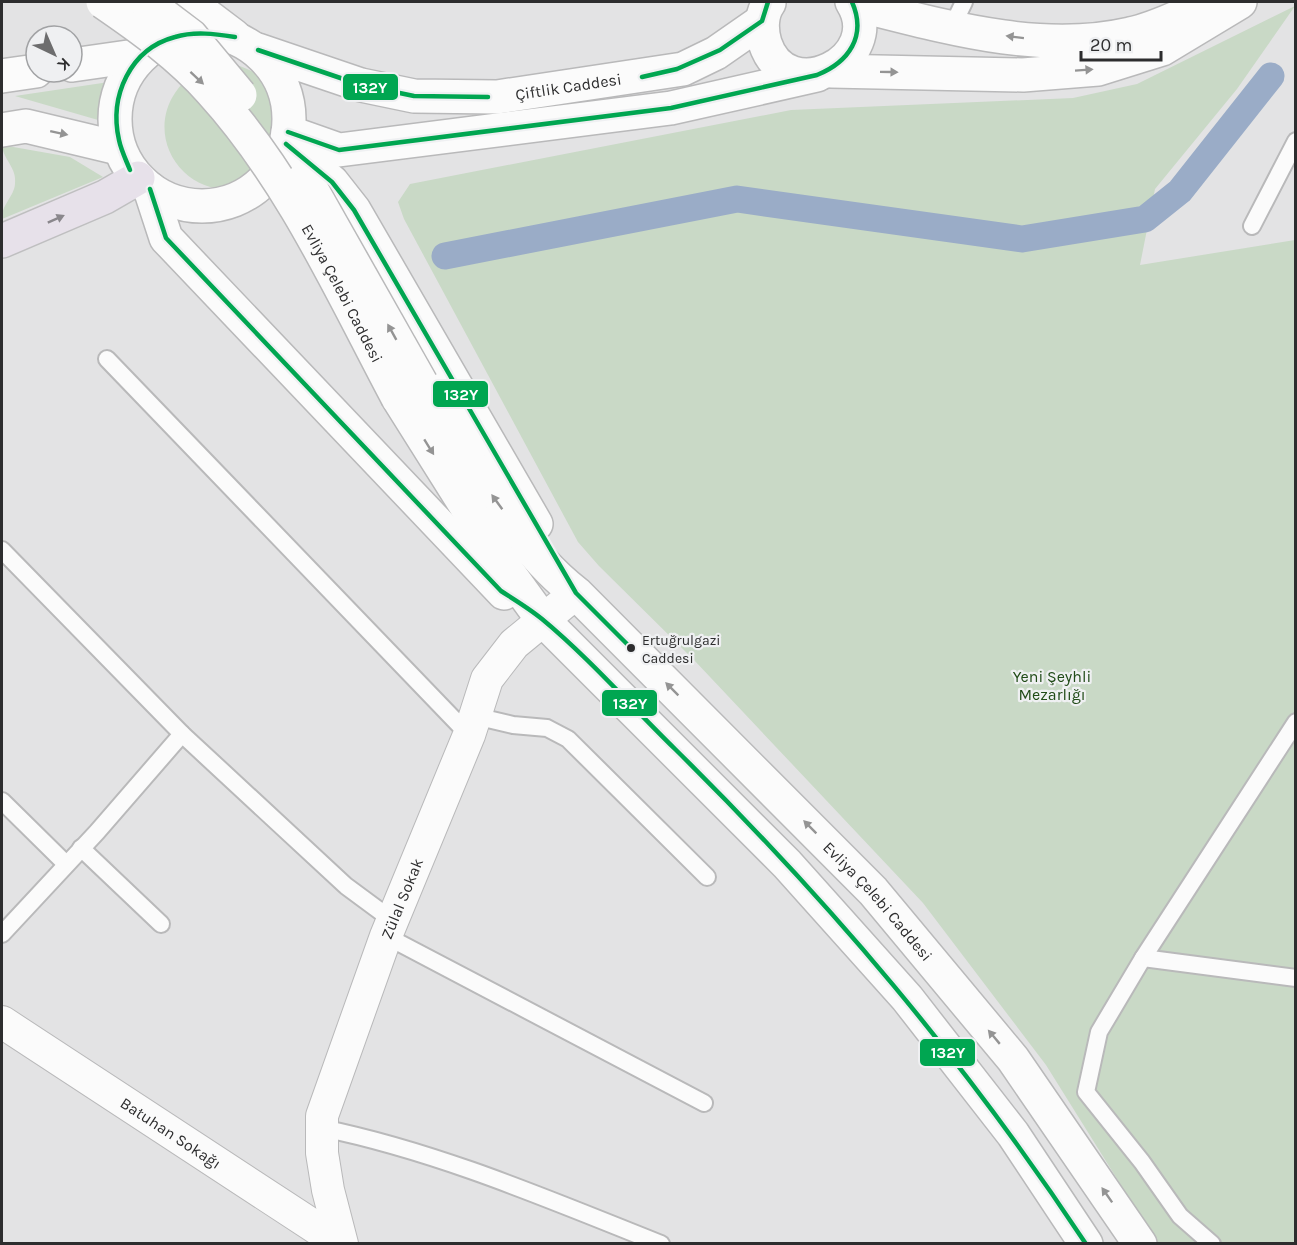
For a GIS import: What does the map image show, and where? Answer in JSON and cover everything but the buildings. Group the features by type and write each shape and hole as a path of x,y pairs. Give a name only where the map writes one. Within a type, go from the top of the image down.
{"main road":[{"path":"2,241 144,184"}],"street":[{"name":"Evliya Çelebi Caddesi","path":"103,2 153,37 211,92 286,189 409,390 480,477 523,538 559,580 576,593 873,891 1013,1059 1140,1244"},
{"name":"Evliya Çelebi Caddesi","path":"146,2 190,36 303,175 409,390 505,568 542,619 787,864 907,999 1013,1134 1086,1244"},
{"path":"189,2 247,44 275,69 286,93 290,118 287,138 273,170 254,190 228,203 200,207 172,202 144,184 130,170 118,148 114,123 116,98 126,74 142,55 162,40 186,32 211,31 247,44"},
{"path":"287,138 339,150 671,108 824,73 851,53 857,40 858,27 853,3 958,15 1062,42 1098,40 1133,34 1213,2"},
{"path":"767,8 763,36 767,50 789,71 802,75 824,73 1023,75 1098,69 1162,49 1240,2"},
{"name":"Çiftlik Caddesi","path":"247,44 361,84 414,96 497,97 683,69 716,53 767,8"},
{"path":"84,63 142,55"},
{"path":"2,76 24,73"},
{"path":"2,130 26,126 118,148"},
{"name":"Evliya Çelebi Caddesi","path":"287,138 332,182 354,210 576,593"},
{"name":"Evliya Çelebi Caddesi","path":"144,184 166,238 501,591 542,619"},
{"name":"Zülal Sokak","path":"341,1244 322,1153 322,1116 389,928 472,726 487,679 514,644 576,593"},
{"name":"Batuhan Sokağı","path":"2,1022 341,1244"}],"lane":[{"path":"1252,226 1296,141"},
{"path":"107,359 472,726 513,725 547,728 568,739 707,877"},
{"path":"2,550 182,734 389,928 704,1104"},
{"path":"1212,1244 1180,1216 1142,1162 1086,1092 1099,1032 1143,958 1296,722"},
{"path":"2,934 182,734"},
{"path":"2,801 66,864"},
{"path":"81,848 160,924"},
{"path":"1143,958 1296,978"},
{"path":"322,1128 358,1136 494,1178 661,1244"}],"green space":[{"name":"Yeni Şeyhli Mezarlığı","path":"1295,6 1237,89 1155,189 1140,265 1295,240 1295,1243 1157,1243 1046,1065 923,903 694,660 599,566 578,542 404,219 398,202 410,184 791,110 1073,98 1137,84"},
{"path":"236,65 254,72 277,89 287,106 289,120 273,170 251,186 227,190 204,185 184,172 177,164 167,144 165,123 166,113 179,87 190,80"},
{"path":"109,82 105,122 15,96"},
{"path":"2,145 70,157 103,177 2,219 3,209 14,189 15,178"}],"waterway":[{"path":"445,256 737,199 1022,239 1145,219 1180,191 1271,76"}],"transit line":[{"name":"132Y","path":"642,77 677,69 720,50 762,21 768,2"},
{"name":"132Y","path":"288,132 339,150 671,108 817,75 838,63 852,46 857,26 852,2"},
{"name":"132Y","path":"130,170 119,140 117,107 126,76 135,63 159,43 182,35 212,34 235,37"},
{"name":"132Y","path":"258,50 361,85 414,96 488,97"},
{"name":"132Y","path":"286,144 332,182 354,210 576,593 631,648"},
{"name":"132Y","path":"150,189 166,238 501,591 542,619 593,666 733,807 842,925 944,1047 1040,1176 1086,1244"}],"place":[{"name":"Ertuğrulgazi Caddesi","path":"631,648"}]}
